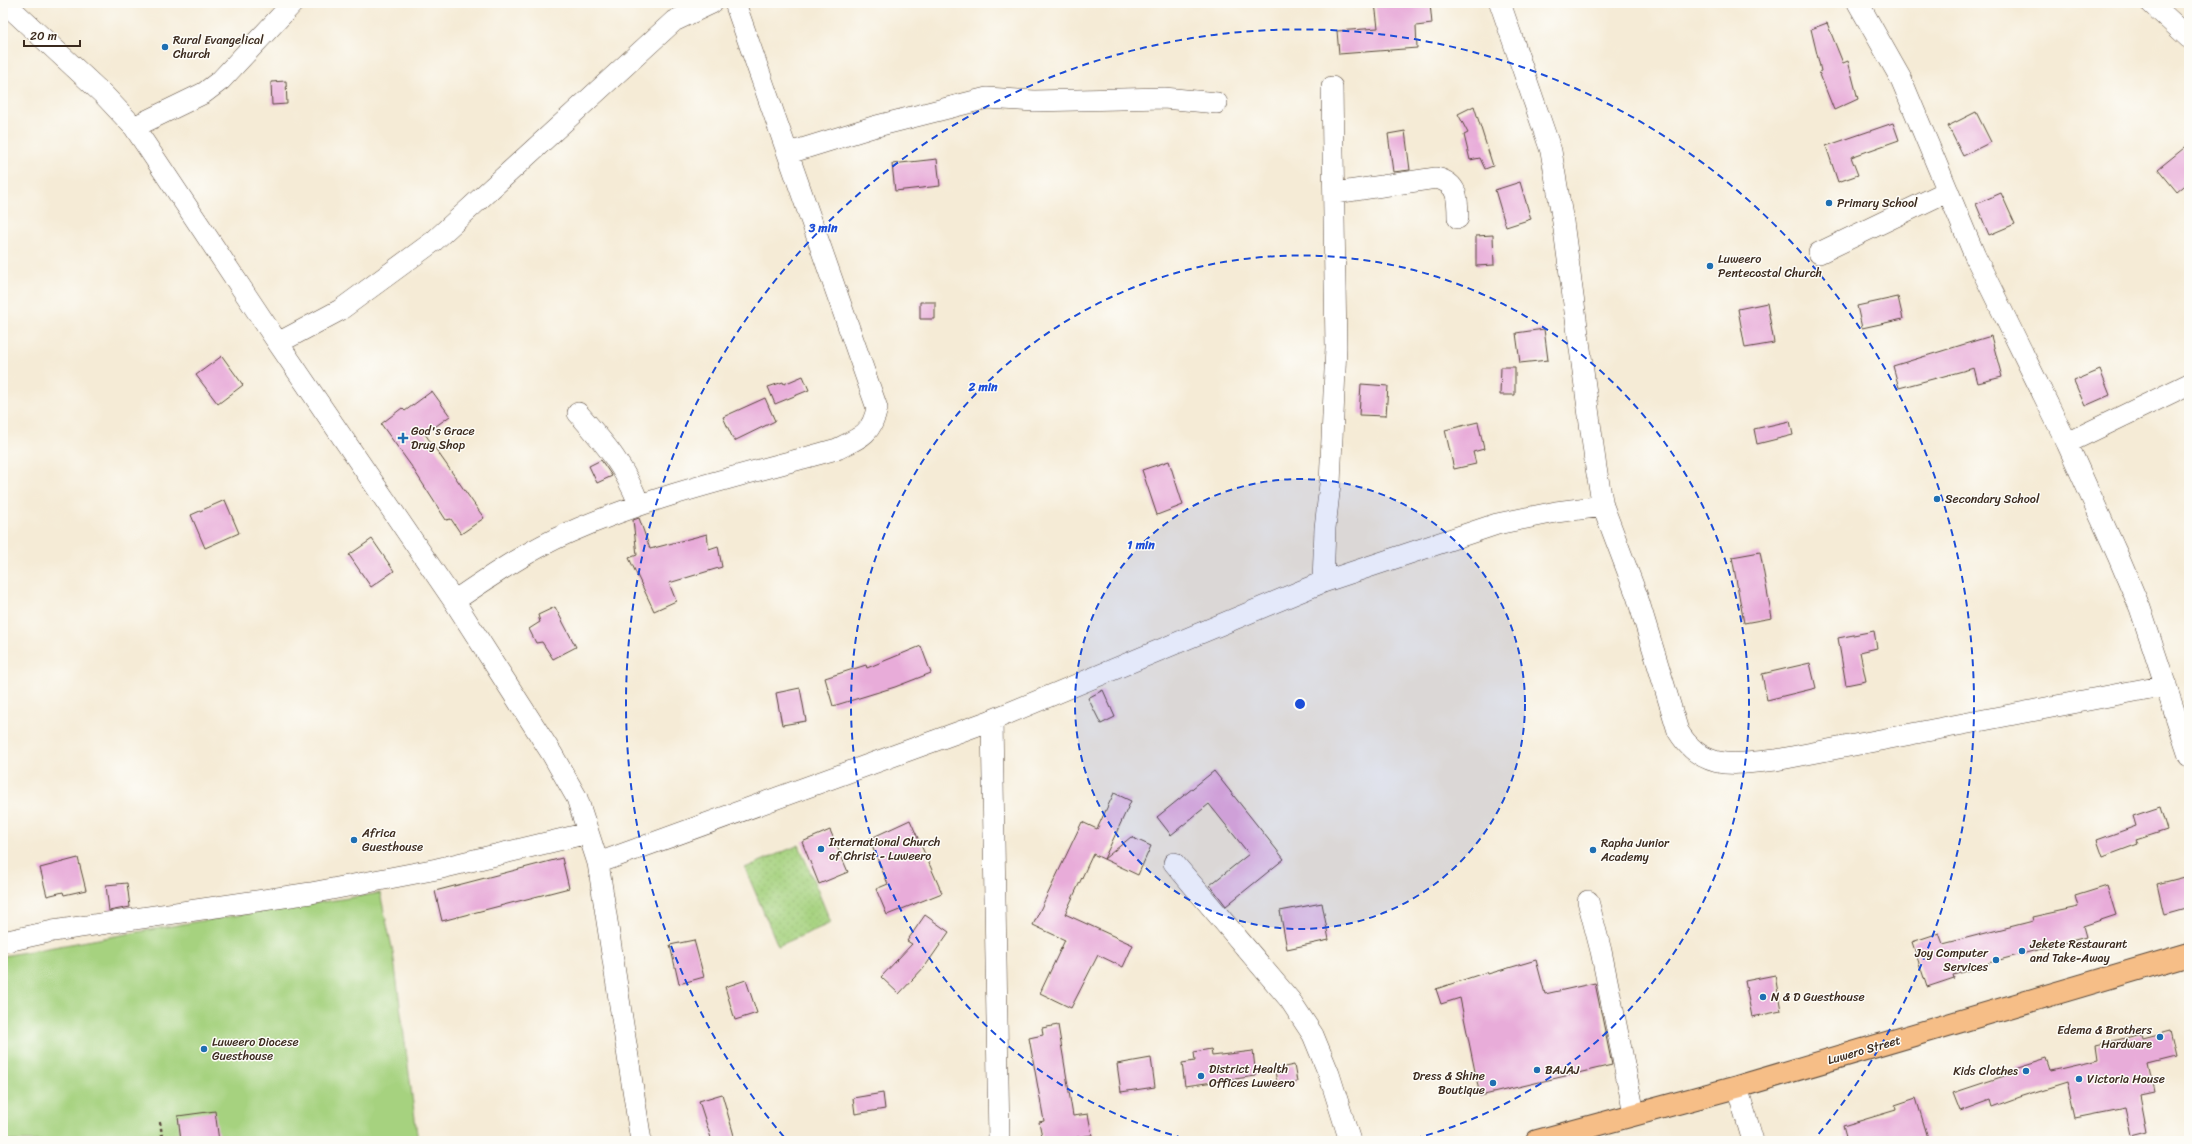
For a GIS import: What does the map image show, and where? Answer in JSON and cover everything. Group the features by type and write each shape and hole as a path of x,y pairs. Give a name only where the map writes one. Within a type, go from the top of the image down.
{"main road":[{"name":"Luwero Street","path":"1537,1141 1634,1113 1737,1086 2189,954"}],"street":[{"path":"5,3 104,95 134,127 278,343 454,601 552,754 577,798 598,863 641,1141"},
{"path":"134,127 204,93 215,84 293,3"},
{"path":"278,343 340,310 417,255 528,156 674,21 712,3"},
{"path":"454,601 511,563 562,536 639,504 837,449 858,439 868,432 875,420 877,408 789,153 734,3"},
{"path":"1500,3 1551,151 1563,222 1595,461 1604,506 1637,596 1678,731 1687,746 1699,756 1716,762 1733,764 1776,760 2166,685"},
{"path":"1858,3 1900,79 1975,256 2067,443 2140,608 2189,756"},
{"path":"2151,3 2189,38"},
{"path":"1323,582 1325,528 1330,484 1336,348 1333,229 1335,193 1332,87"},
{"path":"789,153 873,127 987,98 1034,101 1164,98 1217,103"},
{"path":"1335,193 1436,178 1446,180 1452,186 1456,194 1458,218"},
{"path":"1819,253 1948,191"},
{"path":"2067,443 2189,384"},
{"path":"578,413 612,452 626,474 639,504"},
{"path":"598,863 992,720 1323,582 1496,524 1556,512 1604,506"},
{"path":"992,720 999,1141"},
{"path":"3,942 53,931 311,893 438,869 588,834"},
{"path":"1174,863 1290,1000 1313,1035 1329,1074 1350,1141"},
{"path":"1588,901 1601,951 1634,1113"},
{"path":"1737,1086 1753,1141"}],"path":[{"path":"160,1122 163,1141"}],"green space":[{"path":"799,845 831,923 778,946 745,868"},
{"name":"Luweero Diocese Guesthouse","path":"380,893 393,952 418,1141 3,1141 3,956 194,922"}],"building":[{"path":"1375,3 1430,3 1432,24 1416,26 1417,48 1339,54 1337,31 1378,28"},
{"path":"1827,23 1843,63 1848,61 1858,99 1834,110 1819,72 1821,71 1811,29"},
{"path":"286,81 287,104 272,105 271,82"},
{"path":"1474,106 1493,166 1485,169 1480,158 1470,160 1464,135 1468,133 1458,114"},
{"path":"1976,112 1991,142 1963,156 1948,126"},
{"path":"1893,123 1899,140 1851,157 1858,175 1838,182 1826,146"},
{"path":"1405,131 1410,170 1393,172 1388,134"},
{"path":"2189,144 2189,182 2177,192 2158,169"},
{"path":"937,159 940,186 895,191 892,164"},
{"path":"1520,182 1531,219 1506,227 1495,190"},
{"path":"2001,193 2015,224 1989,235 1976,204"},
{"path":"1493,235 1494,265 1476,266 1476,236"},
{"path":"1898,297 1903,319 1862,328 1857,306"},
{"path":"920,302 935,302 935,319 920,319"},
{"path":"1767,303 1774,343 1745,348 1738,309"},
{"path":"1544,329 1548,360 1520,363 1516,333"},
{"path":"1991,336 2002,377 1978,383 1974,368 1899,388 1893,366"},
{"path":"222,356 243,385 218,404 196,375"},
{"path":"1501,367 1515,367 1515,395 1500,395"},
{"path":"2100,370 2110,395 2085,406 2074,381"},
{"path":"803,376 809,390 775,404 768,387 783,382 784,384"},
{"path":"1361,384 1388,386 1386,416 1359,415"},
{"path":"432,391 450,416 425,434 484,518 461,534 451,519 446,520 412,467 381,424 402,408 405,411"},
{"path":"765,398 775,421 734,441 723,417"},
{"path":"1790,421 1793,435 1757,444 1754,429"},
{"path":"1478,422 1484,449 1473,452 1476,464 1454,469 1445,430"},
{"path":"601,460 612,476 597,483 589,466"},
{"path":"1169,461 1183,505 1157,515 1142,470"},
{"path":"225,500 239,533 205,548 191,515"},
{"path":"639,518 650,549 707,534 709,549 718,546 722,567 669,583 676,601 654,611 629,558 637,555 633,520"},
{"path":"372,539 394,571 371,587 349,555"},
{"path":"1760,552 1772,618 1744,623 1732,557"},
{"path":"555,607 576,647 553,659 542,642 536,643 529,629 540,622 538,615"},
{"path":"1874,631 1877,648 1860,652 1866,681 1846,685 1838,638"},
{"path":"921,646 931,673 895,687 833,706 825,678 866,665 867,668"},
{"path":"1810,663 1816,688 1767,700 1762,674"},
{"path":"800,688 806,721 782,725 776,693"},
{"path":"1103,690 1115,717 1101,724 1088,698"},
{"path":"1214,771 1284,859 1226,906 1210,885 1249,854 1209,804 1171,835 1157,817"},
{"path":"1114,793 1131,801 1104,859 1131,837 1151,846 1138,875 1093,854 1065,914 1133,945 1123,967 1098,955 1071,1008 1040,993 1065,940 1033,925 1082,822 1097,829"},
{"path":"2160,807 2167,830 2136,840 2138,844 2103,857 2097,840 2136,826 2133,816"},
{"path":"910,820 942,893 887,915 876,889 888,884 869,839"},
{"path":"830,830 848,872 819,884 802,842"},
{"path":"78,858 86,890 64,895 63,892 47,896 40,868"},
{"path":"562,858 569,888 442,921 435,891"},
{"path":"2189,876 2189,908 2164,915 2157,884"},
{"path":"127,883 130,907 109,911 106,885"},
{"path":"2107,886 2116,915 2083,926 2086,937 1988,963 1989,965 1953,975 1954,978 1927,987 1912,942 1939,933 1943,944 2033,921 2032,917 2078,907 2075,896"},
{"path":"1322,903 1329,940 1287,949 1280,911"},
{"path":"925,915 949,932 926,965 899,994 881,977 912,944 907,941"},
{"path":"694,940 704,977 679,984 670,945"},
{"path":"1536,960 1545,994 1595,983 1612,1065 1480,1096 1460,998 1441,1004 1436,989 1487,972 1488,974"},
{"path":"1775,975 1781,1011 1752,1017 1745,981"},
{"path":"746,980 757,1013 735,1020 725,987"},
{"path":"1058,1025 1073,1116 1088,1114 1092,1135 1066,1139 1066,1141 1043,1141 1039,1122 1044,1121 1029,1038 1043,1035 1042,1028"},
{"path":"2170,1031 2176,1057 2148,1064 2154,1092 2140,1095 2147,1132 2131,1136 2125,1108 2075,1118 2067,1082 1992,1107 1990,1100 1960,1111 1953,1093 2016,1072 2015,1068 2047,1058 2051,1070 2098,1059 2096,1045 2142,1034 2143,1038"},
{"path":"1211,1049 1212,1056 1253,1051 1256,1076 1185,1086 1182,1063 1195,1061 1194,1052"},
{"path":"1151,1058 1155,1087 1121,1092 1117,1064"},
{"path":"1294,1065 1297,1082 1277,1085 1275,1069"},
{"path":"883,1093 885,1109 855,1114 853,1098"},
{"path":"722,1094 735,1141 712,1141 699,1101"},
{"path":"1916,1098 1929,1141 1847,1141 1843,1126 1896,1110 1895,1105"},
{"path":"215,1111 219,1141 181,1141 178,1116"}],"place":[{"name":"Rural Evangelical Church","path":"165,47"},
{"name":"Primary School","path":"1829,203"},
{"name":"Luweero Pentecostal Church","path":"1710,266"},
{"name":"God's Grace Drug Shop","path":"403,438"},
{"name":"Secondary School","path":"1937,499"},
{"name":"Africa Guesthouse","path":"354,840"},
{"name":"International Church of Christ - Luweero","path":"821,849"},
{"name":"Rapha Junior Academy","path":"1593,850"},
{"name":"Jekete Restaurant and Take-Away","path":"2022,951"},
{"name":"Joy Computer Services","path":"1996,960"},
{"name":"N & D Guesthouse","path":"1763,997"},
{"name":"Edema & Brothers Hardware","path":"2160,1037"},
{"name":"Luweero Diocese Guesthouse","path":"204,1049"},
{"name":"BAJAJ","path":"1537,1070"},
{"name":"Kids Clothes","path":"2026,1071"},
{"name":"District Health Offices Luweero","path":"1201,1076"},
{"name":"Victoria House","path":"2079,1079"},
{"name":"Dress & Shine Boutique","path":"1493,1083"}]}
